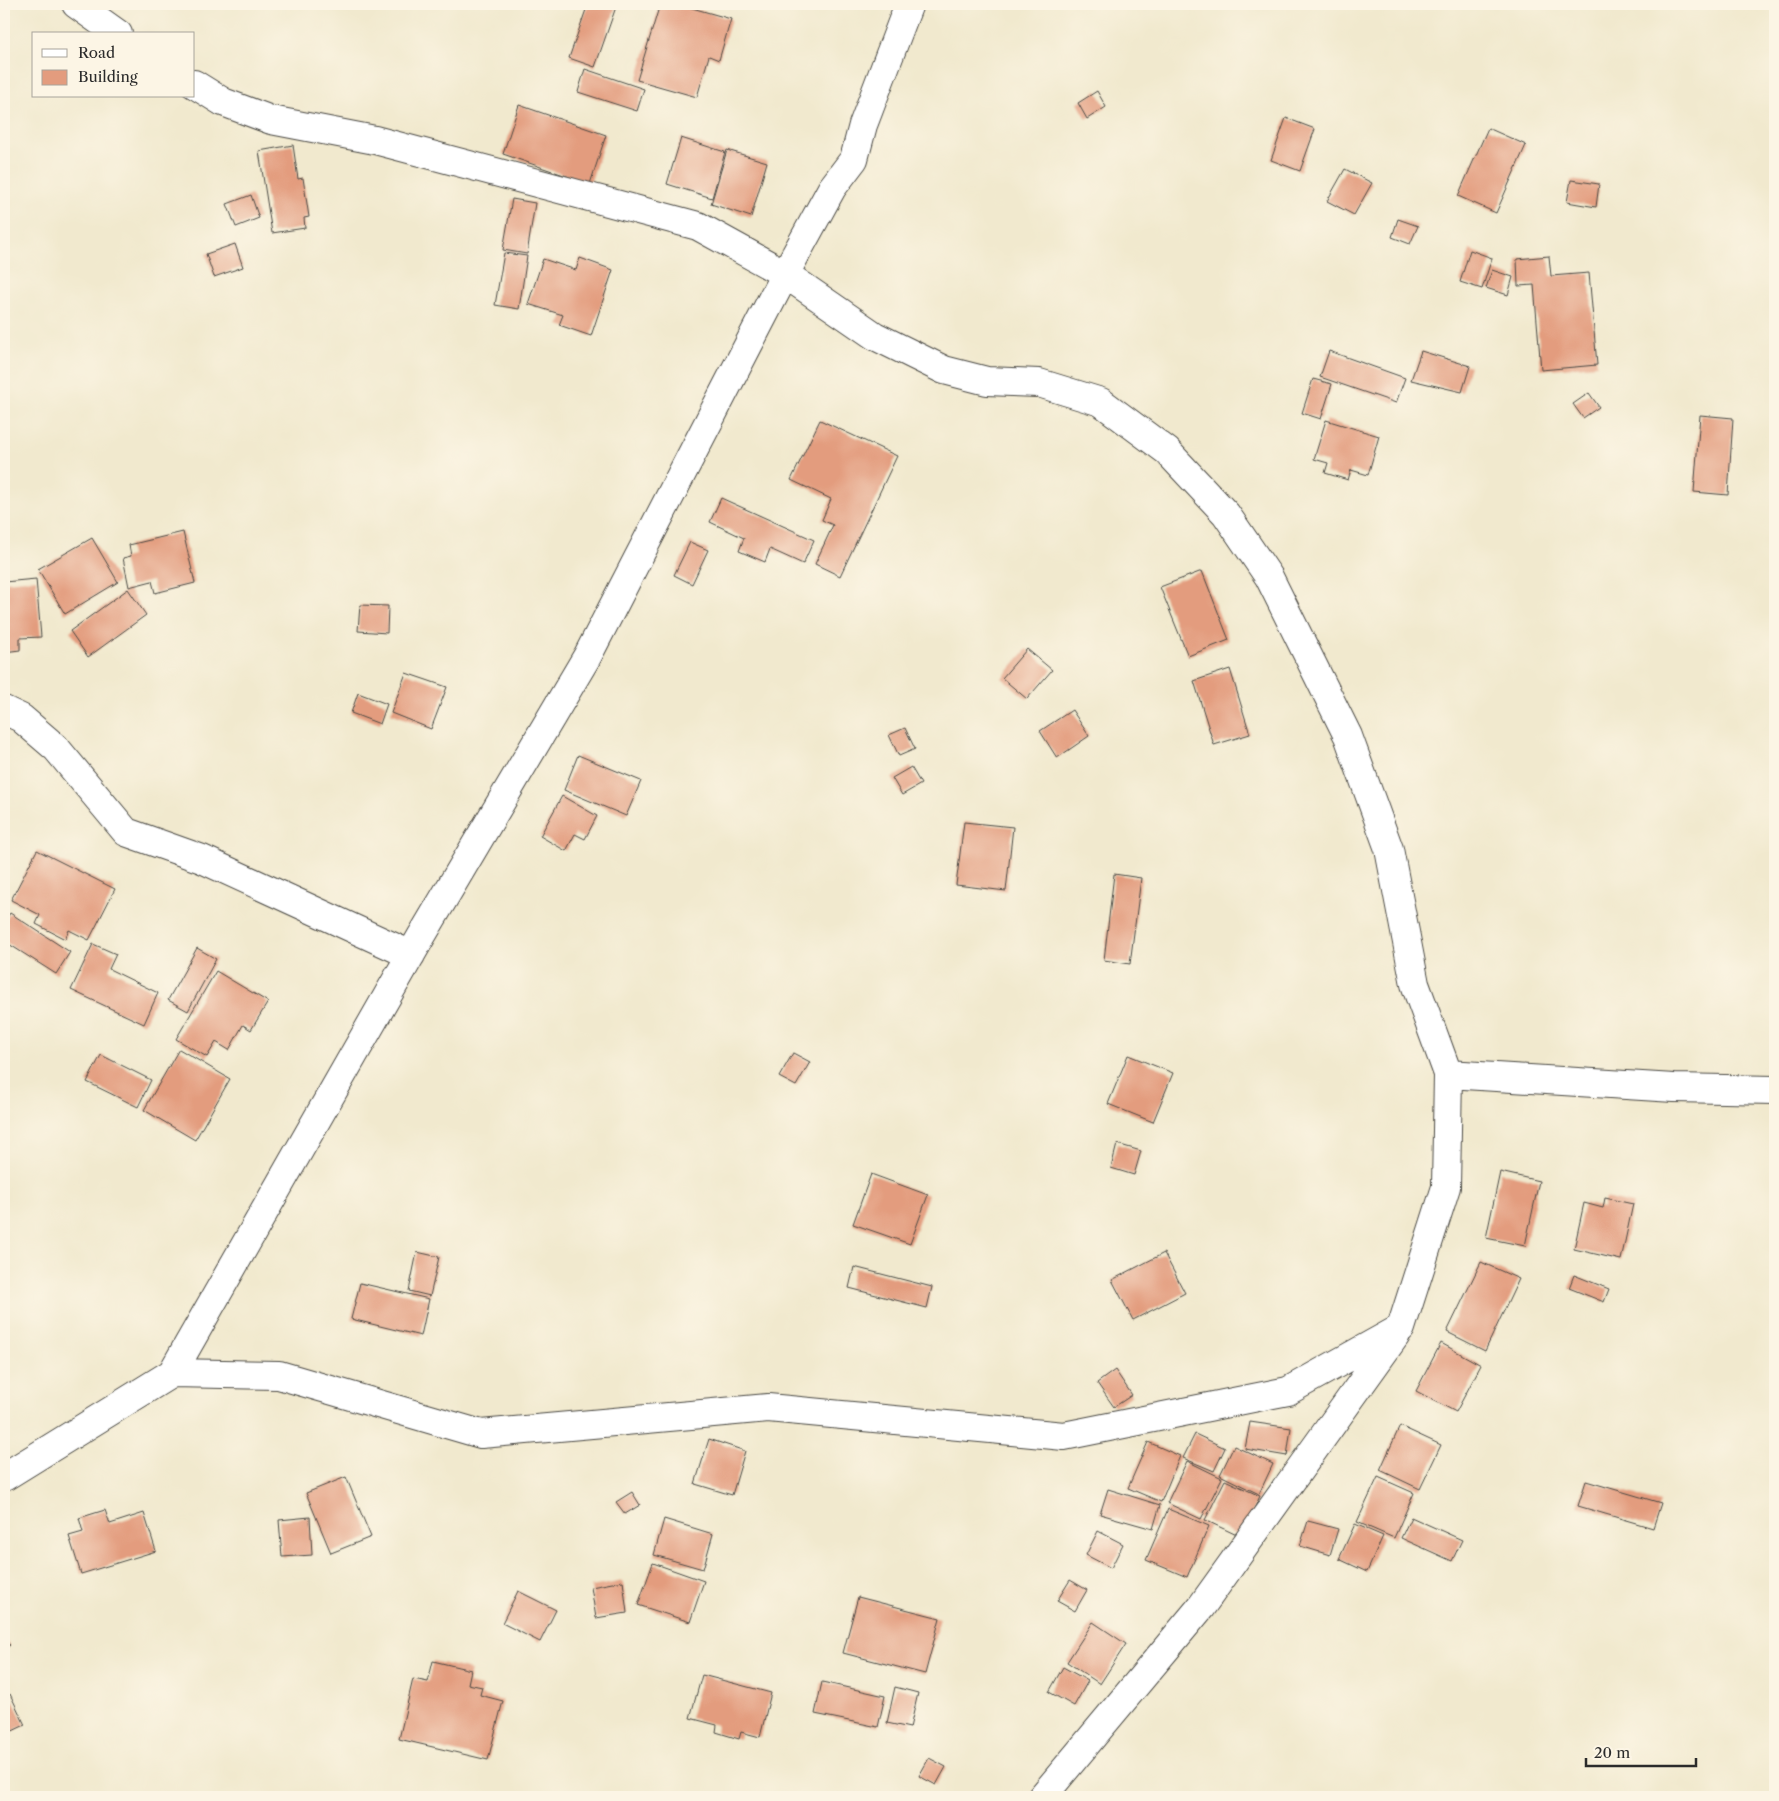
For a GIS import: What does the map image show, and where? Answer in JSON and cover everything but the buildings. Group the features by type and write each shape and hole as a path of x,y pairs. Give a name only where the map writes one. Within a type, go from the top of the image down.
{"street":[{"path":"76,4 115,32"},
{"path":"4,1477 172,1373 411,956 588,655 785,274 832,188 854,159 863,125 909,4"},
{"path":"195,85 223,102 271,120 375,140 698,226 785,274 875,336 944,370 988,381 1039,383 1101,402 1167,451 1226,514 1269,577 1348,736 1389,849 1415,984 1448,1074 1446,1187 1401,1328 1201,1607 1042,1797"},
{"path":"4,710 21,718 56,748 126,832 202,859 411,956"},
{"path":"1448,1074 1674,1088 1775,1090"},
{"path":"172,1373 279,1375 481,1434 768,1408 1064,1436 1288,1391 1401,1328"}]}
